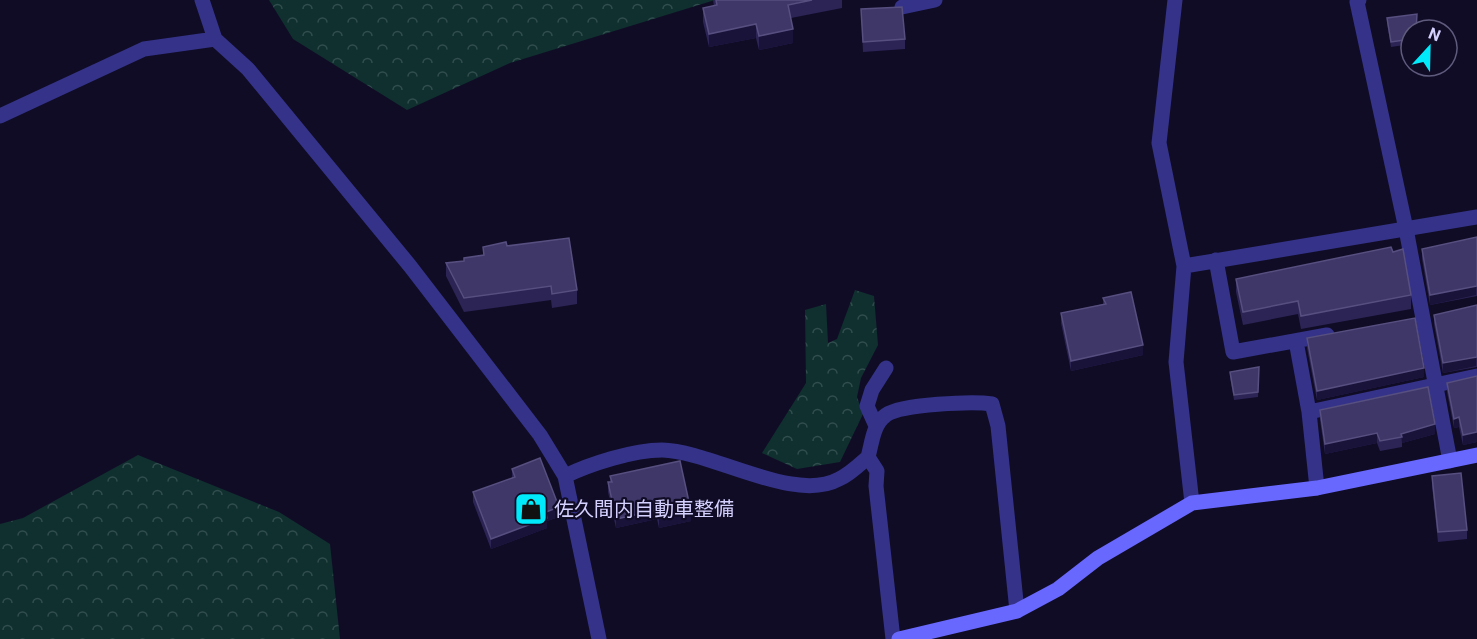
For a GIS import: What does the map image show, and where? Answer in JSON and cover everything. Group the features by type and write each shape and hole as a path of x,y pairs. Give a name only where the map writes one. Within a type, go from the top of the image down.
{"street":[{"path":"202,0 215,39 248,69 410,266 522,409 565,476 599,639"},
{"path":"902,7 935,0"},
{"path":"1175,0 1159,143 1184,266 1176,362 1192,503"},
{"path":"1359,0 1450,461"},
{"path":"0,116 144,50 215,39"},
{"path":"1184,266 1477,217"},
{"path":"1216,260 1233,352 1342,332"},
{"path":"1296,341 1309,412 1317,488"},
{"path":"876,426 867,406 872,390 886,368"},
{"path":"1309,412 1477,376"},
{"path":"565,476 583,467 624,456 662,450 808,487 838,481 868,457 876,426 886,415 902,409 978,402 992,404 998,426 1017,611"},
{"path":"899,639 1017,611 1058,589 1098,558 1192,503 1317,488 1477,455"},
{"path":"868,457 877,471 893,639"}],"green space":[{"path":"269,0 715,0 510,63 407,110 293,39"},
{"path":"855,290 874,296 878,345 861,378 857,397 863,414 840,462 797,469 762,453 806,383 805,310 826,304 828,343 837,339"},
{"path":"138,455 279,512 330,544 340,639 0,639 0,524 23,518"}],"building":[{"path":"716,0 812,0 788,5 793,29 759,36 756,24 709,34 703,8 717,5"},
{"path":"902,7 905,39 863,42 861,9"},
{"path":"1417,14 1417,18 1399,18 1399,41 1391,42 1387,18"},
{"path":"1477,237 1477,286 1430,295 1422,249"},
{"path":"569,238 577,290 552,294 551,286 464,298 446,263 484,255 483,247 506,242 507,246"},
{"path":"1391,247 1393,252 1403,249 1411,295 1301,316 1298,301 1243,312 1236,279"},
{"path":"1131,292 1143,345 1071,361 1061,313 1106,304 1103,298"},
{"path":"1477,305 1477,357 1443,363 1434,315"},
{"path":"1415,318 1424,368 1317,391 1307,338"},
{"path":"1259,367 1258,392 1234,395 1230,372"},
{"path":"1477,376 1477,432 1463,435 1459,417 1454,419 1447,383"},
{"path":"1428,387 1435,424 1401,434 1402,437 1380,441 1377,433 1325,444 1320,410"},
{"path":"540,458 559,507 546,512 547,518 491,539 473,492 515,477 512,469"},
{"path":"680,461 691,511 659,518 657,510 616,519 608,482 612,482 610,476"},
{"path":"1461,473 1467,530 1438,532 1432,476"}],"place":[{"name":"佐久間内自動車整備","path":"531,509"}]}
